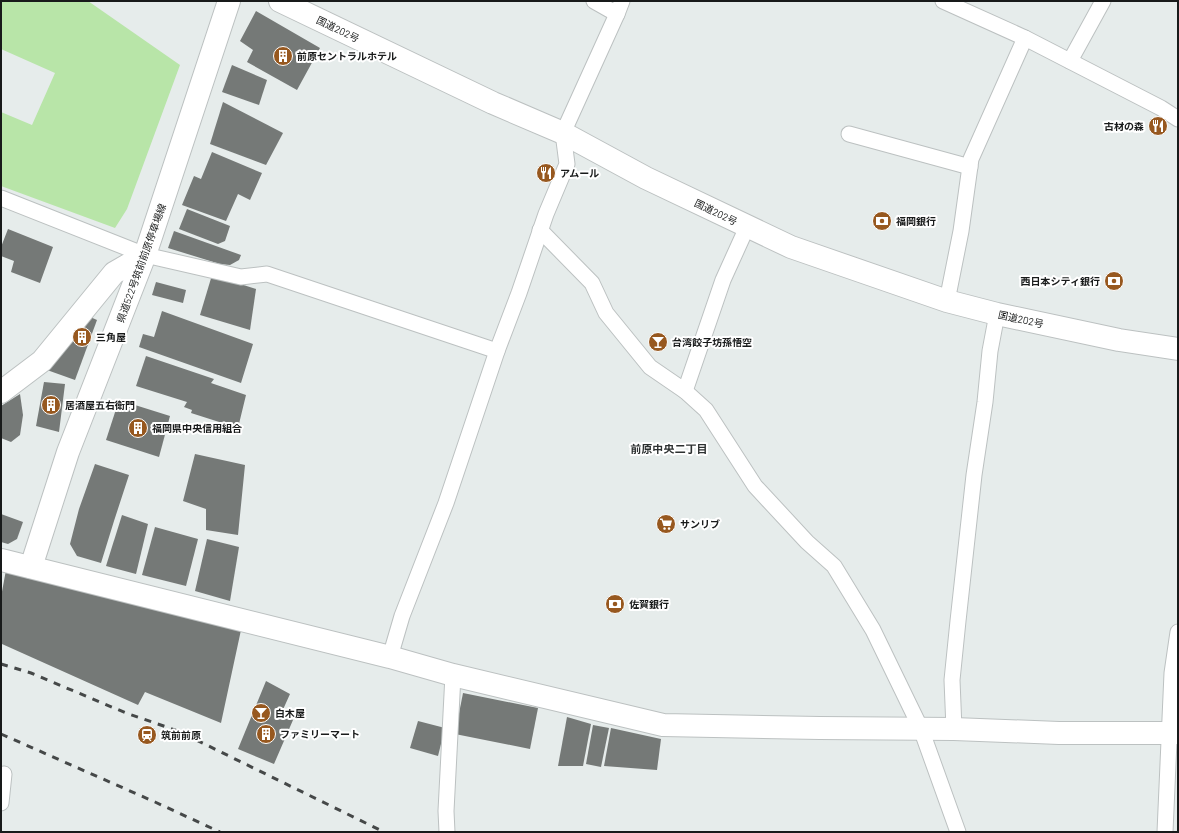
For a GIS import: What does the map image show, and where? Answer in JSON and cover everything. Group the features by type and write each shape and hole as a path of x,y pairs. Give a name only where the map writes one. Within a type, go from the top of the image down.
{"main road":[{"name":"県道522号筑前前原停車場線","path":"31,567 68,452 145,256 229,1"},
{"name":"国道202号","path":"280,1 493,103 563,133 646,178 791,247 948,301 997,314 1119,340 1178,349"},
{"path":"1,392 42,361 114,273 145,256"},
{"path":"1,560 390,657 453,675 663,724 1059,733 1174,733"}],"street":[{"path":"390,657 402,616 446,503 496,351 546,214 567,164 563,133 620,7 594,1"},
{"path":"943,1 1025,38 1161,108 1178,119"},
{"path":"1070,61 1103,1"},
{"path":"948,301 972,159 1025,38"},
{"path":"849,134 970,166"},
{"path":"1,198 145,256 241,277 267,274 496,351"},
{"path":"685,391 723,280 747,227"},
{"path":"540,230 592,283 606,314 650,367 685,391 706,410 755,486 807,542 834,566 873,630 921,729 958,832"},
{"path":"954,730 952,680 958,621 974,475 985,402 990,351 997,314"},
{"path":"1165,832 1174,733 1172,672 1178,632"},
{"path":"447,832 446,812 453,675"},
{"path":"1,803 4,774"}],"green space":[{"path":"1,1 88,1 180,65 127,209 115,228 1,186 1,112 32,125 55,73 1,49"}],"building":[{"name":"前原セントラルホテル","path":"256,11 320,48 297,90 247,62 253,50 240,41"},
{"path":"232,65 267,80 259,105 222,92"},
{"path":"223,102 283,133 266,165 210,144"},
{"path":"212,152 262,173 250,200 238,194 226,221 182,205 194,176 201,179"},
{"path":"187,209 230,226 225,241 218,244 179,229"},
{"path":"8,229 53,247 40,283 11,272 14,261 1,256 1,247"},
{"path":"174,231 241,255 239,260 230,265 220,264 168,248"},
{"path":"212,275 256,289 250,330 200,315"},
{"path":"156,282 186,290 183,303 152,295"},
{"path":"162,311 253,344 241,383 139,347 143,334 154,337"},
{"name":"三角屋","path":"88,316 97,320 75,380 47,370"},
{"path":"146,356 214,379 211,383 246,395 238,428 191,413 192,410 184,407 187,402 136,386"},
{"name":"居酒屋五右衛門","path":"44,382 65,384 59,432 36,426"},
{"path":"20,394 23,415 20,435 11,442 1,438 1,406"},
{"name":"福岡県中央信用組合","path":"119,400 170,416 159,457 106,440"},
{"path":"195,454 245,465 238,535 206,530 206,509 183,501"},
{"path":"95,464 129,475 101,563 77,556 70,544 79,509"},
{"path":"1,514 23,522 17,539 8,544 1,542"},
{"path":"122,515 148,524 136,574 106,566"},
{"path":"155,527 198,539 186,586 142,575"},
{"path":"207,539 239,547 230,601 195,591"},
{"path":"6,570 241,630 221,723 145,692 138,705 2,644 1,597"},
{"name":"ファミリーマート","path":"266,681 290,694 281,714 293,720 274,764 238,749"},
{"path":"463,693 538,708 530,749 455,734"},
{"path":"567,717 591,724 583,766 558,766"},
{"path":"418,721 445,728 438,756 410,748"},
{"path":"593,725 609,728 601,767 586,764"},
{"path":"611,728 661,739 657,770 604,766"}],"railway":[{"path":"1,664 31,673 126,713 178,731 384,832"},
{"path":"1,734 220,832"}],"place":[{"name":"前原セントラルホテル","path":"283,56"},
{"name":"古材の森","path":"1158,126"},
{"name":"アムール","path":"546,173"},
{"name":"福岡銀行","path":"882,221"},
{"name":"西日本シティ銀行","path":"1114,281"},
{"name":"三角屋","path":"82,337"},
{"name":"台湾餃子坊孫悟空","path":"658,342"},
{"name":"居酒屋五右衛門","path":"51,405"},
{"name":"福岡県中央信用組合","path":"138,428"},
{"name":"サンリブ","path":"666,524"},
{"name":"佐賀銀行","path":"615,604"},
{"name":"白木屋","path":"261,713"},
{"name":"ファミリーマート","path":"266,734"},
{"name":"筑前前原","path":"147,735"}],"district":[{"name":"前原中央二丁目","path":"669,449"}]}
